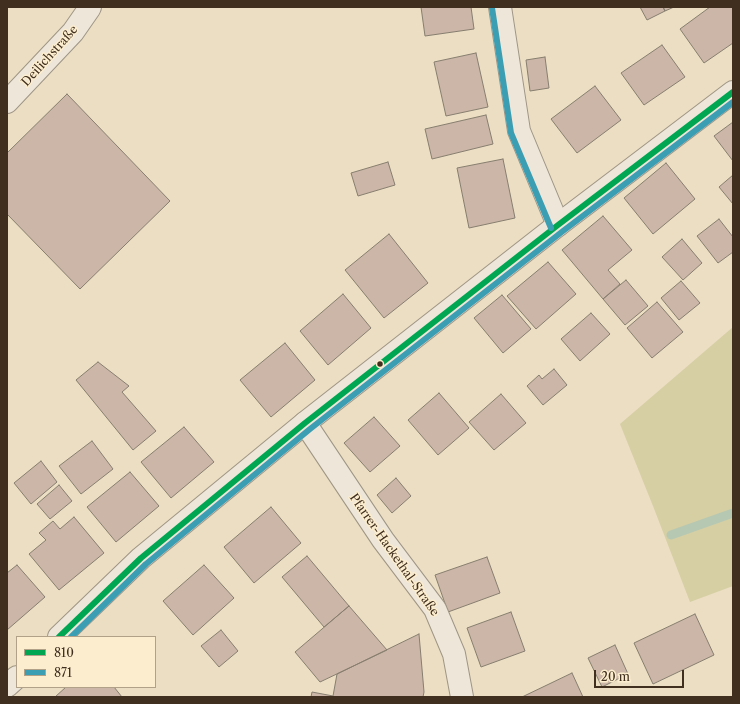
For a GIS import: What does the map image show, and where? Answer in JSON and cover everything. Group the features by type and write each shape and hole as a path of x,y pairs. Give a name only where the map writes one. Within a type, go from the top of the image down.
{"street":[{"name":"Deilichstraße","path":"7,102 73,32 90,7"},
{"path":"500,7 520,131 558,225"},
{"path":"59,636 141,558 305,423 558,225 733,92"},
{"name":"Pfarrer-Hackethal-Straße","path":"305,423 383,540 435,609 454,654 462,697"},
{"path":"7,686 16,678"}],"shaded area":[{"path":"733,327 733,586 690,602 620,424"}],"building":[{"path":"421,7 471,7 474,29 425,36"},
{"path":"640,7 663,7 665,11 647,20"},
{"path":"663,7 674,7 665,11"},
{"path":"710,7 733,7 733,43 704,63 680,29"},
{"path":"662,45 685,77 644,105 621,73"},
{"path":"476,53 488,107 446,116 434,62"},
{"path":"545,57 549,88 530,91 526,60"},
{"path":"595,86 621,120 577,153 551,119"},
{"path":"67,94 170,201 80,289 7,214 7,153"},
{"path":"486,115 493,144 432,159 425,129"},
{"path":"733,122 733,161 714,136"},
{"path":"503,159 515,218 469,228 457,168"},
{"path":"388,162 395,185 358,196 351,173"},
{"path":"666,163 695,199 653,234 624,198"},
{"path":"733,175 733,204 719,187"},
{"path":"603,216 632,250 608,270 620,284 603,299 562,250"},
{"path":"719,219 733,237 733,252 718,263 697,236"},
{"path":"389,234 428,283 384,318 345,270"},
{"path":"682,239 702,263 683,280 662,257"},
{"path":"548,262 576,294 536,329 507,296"},
{"path":"626,280 648,306 625,325 603,299"},
{"path":"681,281 700,303 679,320 661,298"},
{"path":"343,294 371,328 328,365 300,331"},
{"path":"502,295 531,329 503,353 474,318"},
{"path":"657,302 683,332 652,358 627,328"},
{"path":"591,313 610,334 580,361 561,339"},
{"path":"285,343 315,380 271,417 240,380"},
{"path":"98,362 129,386 122,392 156,431 133,450 76,380"},
{"path":"554,369 567,385 543,405 527,386 539,375 542,379"},
{"path":"439,393 469,428 438,455 408,420"},
{"path":"501,394 526,423 494,450 469,422"},
{"path":"374,417 400,446 370,472 344,443"},
{"path":"184,427 214,462 171,498 141,462"},
{"path":"92,441 113,469 81,494 59,466"},
{"path":"41,461 57,482 31,504 14,483"},
{"path":"130,472 159,506 116,542 87,507"},
{"path":"396,478 411,496 392,513 377,495"},
{"path":"59,485 72,501 50,519 37,504"},
{"path":"271,507 301,543 254,583 224,547"},
{"path":"74,517 104,553 59,590 29,554 46,540 39,533 53,521 60,529"},
{"path":"307,556 349,606 324,627 282,577"},
{"path":"487,557 500,593 448,612 435,575"},
{"path":"17,565 45,597 7,630 7,573"},
{"path":"204,565 234,598 193,635 163,601"},
{"path":"349,606 387,650 320,682 295,652"},
{"path":"511,612 525,651 481,667 467,628"},
{"path":"695,614 714,655 653,684 634,643"},
{"path":"221,630 238,651 219,667 201,646"},
{"path":"419,634 424,692 423,697 311,697 312,692 333,696 337,674"},
{"path":"615,645 628,674 602,687 588,658"},
{"path":"572,673 583,697 522,697"},
{"path":"65,688 115,688 122,697 55,697"}],"waterway":[{"path":"671,535 733,513"}],"transit line":[{"name":"871","path":"492,8 511,133 551,228"},
{"name":"810","path":"60,636 141,558 305,423 558,225 733,92"},
{"name":"871","path":"72,636 146,564 310,429 563,231 733,102"}]}
